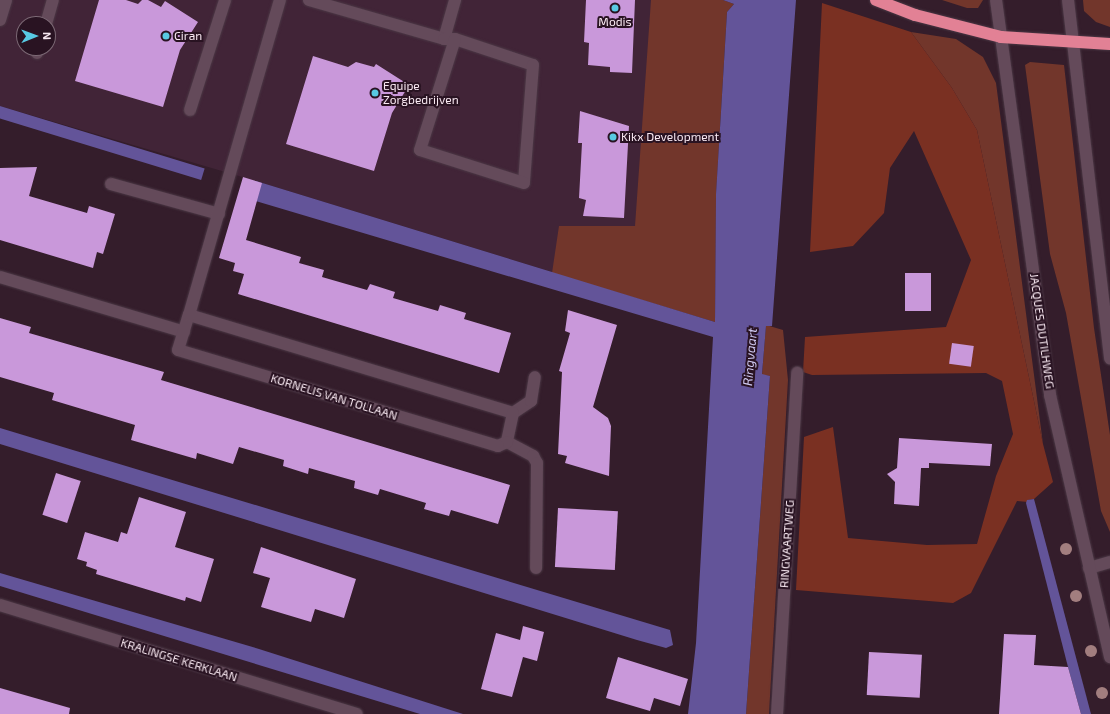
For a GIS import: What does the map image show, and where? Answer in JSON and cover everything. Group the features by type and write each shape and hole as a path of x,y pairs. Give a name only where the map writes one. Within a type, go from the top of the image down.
{"highway":[{"path":"876,0 915,15 1001,37 1110,44"}],"street":[{"path":"0,20 6,0"},
{"path":"48,16 53,0"},
{"path":"190,110 225,0"},
{"name":"KORNELIS VAN TOLLAAN","path":"280,0 219,214 178,350 498,446 507,442"},
{"path":"309,0 450,39 533,65 524,183 420,150 450,39 455,0"},
{"name":"JACQUES DUTILHWEG","path":"996,0 1050,395 1088,568 1110,657"},
{"path":"1068,0 1110,359"},
{"path":"111,184 219,214"},
{"path":"0,277 184,332"},
{"path":"189,315 513,413"},
{"name":"RINGVAARTWEG","path":"777,714 798,373"},
{"path":"536,377 531,401 513,413 507,442 533,456 537,463 536,568"},
{"path":"1088,568 1110,562"},
{"name":"KRALINGSE KERKLAAN","path":"0,605 357,714"}],"shaded area":[{"path":"0,0 723,0 715,322 256,181 0,106"},
{"path":"651,0 723,0 734,4 727,12 716,194 715,322 552,273 559,226 635,226"},
{"path":"942,0 983,0 978,8 967,8"},
{"path":"1083,0 1110,0 1110,27 1096,22 1084,11"},
{"path":"822,3 911,32 952,88 977,130 1043,444 1053,482 1034,499 1028,500 1028,502 1017,501 971,593 953,603 796,590 804,437 833,427 848,538 927,545 977,544 996,476 1013,434 1002,381 986,373 812,375 803,372 805,337 946,327 971,260 914,131 890,168 884,213 853,246 810,252"},
{"path":"911,32 956,39 983,57 996,83 1043,444 977,130 952,88"},
{"path":"1030,62 1064,65 1094,328 1110,435 1110,532 1101,511 1066,313 1050,254 1025,65"},
{"path":"766,325 783,330 788,380 769,714 746,714 770,376 762,375"}],"water":[{"name":"Ringvaart","path":"723,0 796,0 772,326 766,326 762,374 770,376 746,714 688,714 696,643 713,337 252,200 256,181 715,322 716,194 727,12 734,4"},
{"path":"0,106 205,169 201,180 0,119"},
{"path":"0,428 670,630 673,645 666,648 637,640 0,444"},
{"path":"1034,499 1091,714 1081,714 1068,667 1026,503 1027,500"},
{"path":"0,573 259,649 463,714 420,714 0,586"}],"building":[{"path":"99,0 126,0 138,4 142,0 148,0 161,7 165,1 198,22 180,50 163,107 75,81"},
{"path":"586,0 635,0 632,73 610,72 610,67 588,65 589,43 584,42"},
{"path":"313,56 348,67 356,62 374,67 376,64 409,85 392,113 374,171 286,144"},
{"path":"580,111 629,126 624,218 583,216 586,200 579,198 582,143 578,143"},
{"path":"37,167 29,196 87,213 89,206 115,214 103,254 97,252 93,268 0,240 0,168"},
{"path":"243,177 262,183 246,240 301,257 299,263 324,270 322,277 367,290 370,284 395,292 393,298 438,311 440,305 466,313 464,319 511,333 499,373 238,294 244,274 233,271 235,263 219,258"},
{"path":"905,273 931,273 931,311 905,311"},
{"path":"568,310 617,325 593,407 608,418 611,426 609,476 565,463 567,456 558,454 562,372 559,371 570,333 565,331"},
{"path":"0,318 31,327 29,333 164,372 161,380 510,485 498,524 451,510 449,516 424,509 426,503 380,489 378,495 354,488 355,481 309,468 308,474 283,466 284,460 239,447 233,464 197,453 196,459 131,440 135,425 52,400 54,393 0,377"},
{"path":"952,343 974,346 971,367 949,364"},
{"path":"899,438 992,444 990,466 929,463 929,468 921,468 919,506 894,504 895,482 887,474 897,468"},
{"path":"56,473 81,481 67,523 42,515"},
{"path":"139,497 186,512 175,547 214,559 201,602 186,597 185,601 96,574 97,570 86,566 87,562 77,559 85,532 118,542 121,532 127,534"},
{"path":"558,508 618,511 615,570 555,567"},
{"path":"261,547 356,579 344,618 315,609 311,622 261,607 270,578 253,573"},
{"path":"523,626 544,632 537,661 523,657 512,697 481,689 496,633 520,640"},
{"path":"1004,634 1036,635 1034,665 1068,667 1081,714 999,714"},
{"path":"869,652 922,655 920,698 867,695"},
{"path":"618,657 688,679 680,706 654,698 650,711 606,698"},
{"path":"0,688 70,708 69,714 0,714"}],"place":[{"name":"Modis","path":"615,8"},
{"name":"Ciran","path":"166,36"},
{"name":"Equipe Zorgbedrijven","path":"375,93"},
{"name":"Kikx Development","path":"613,137"}]}
